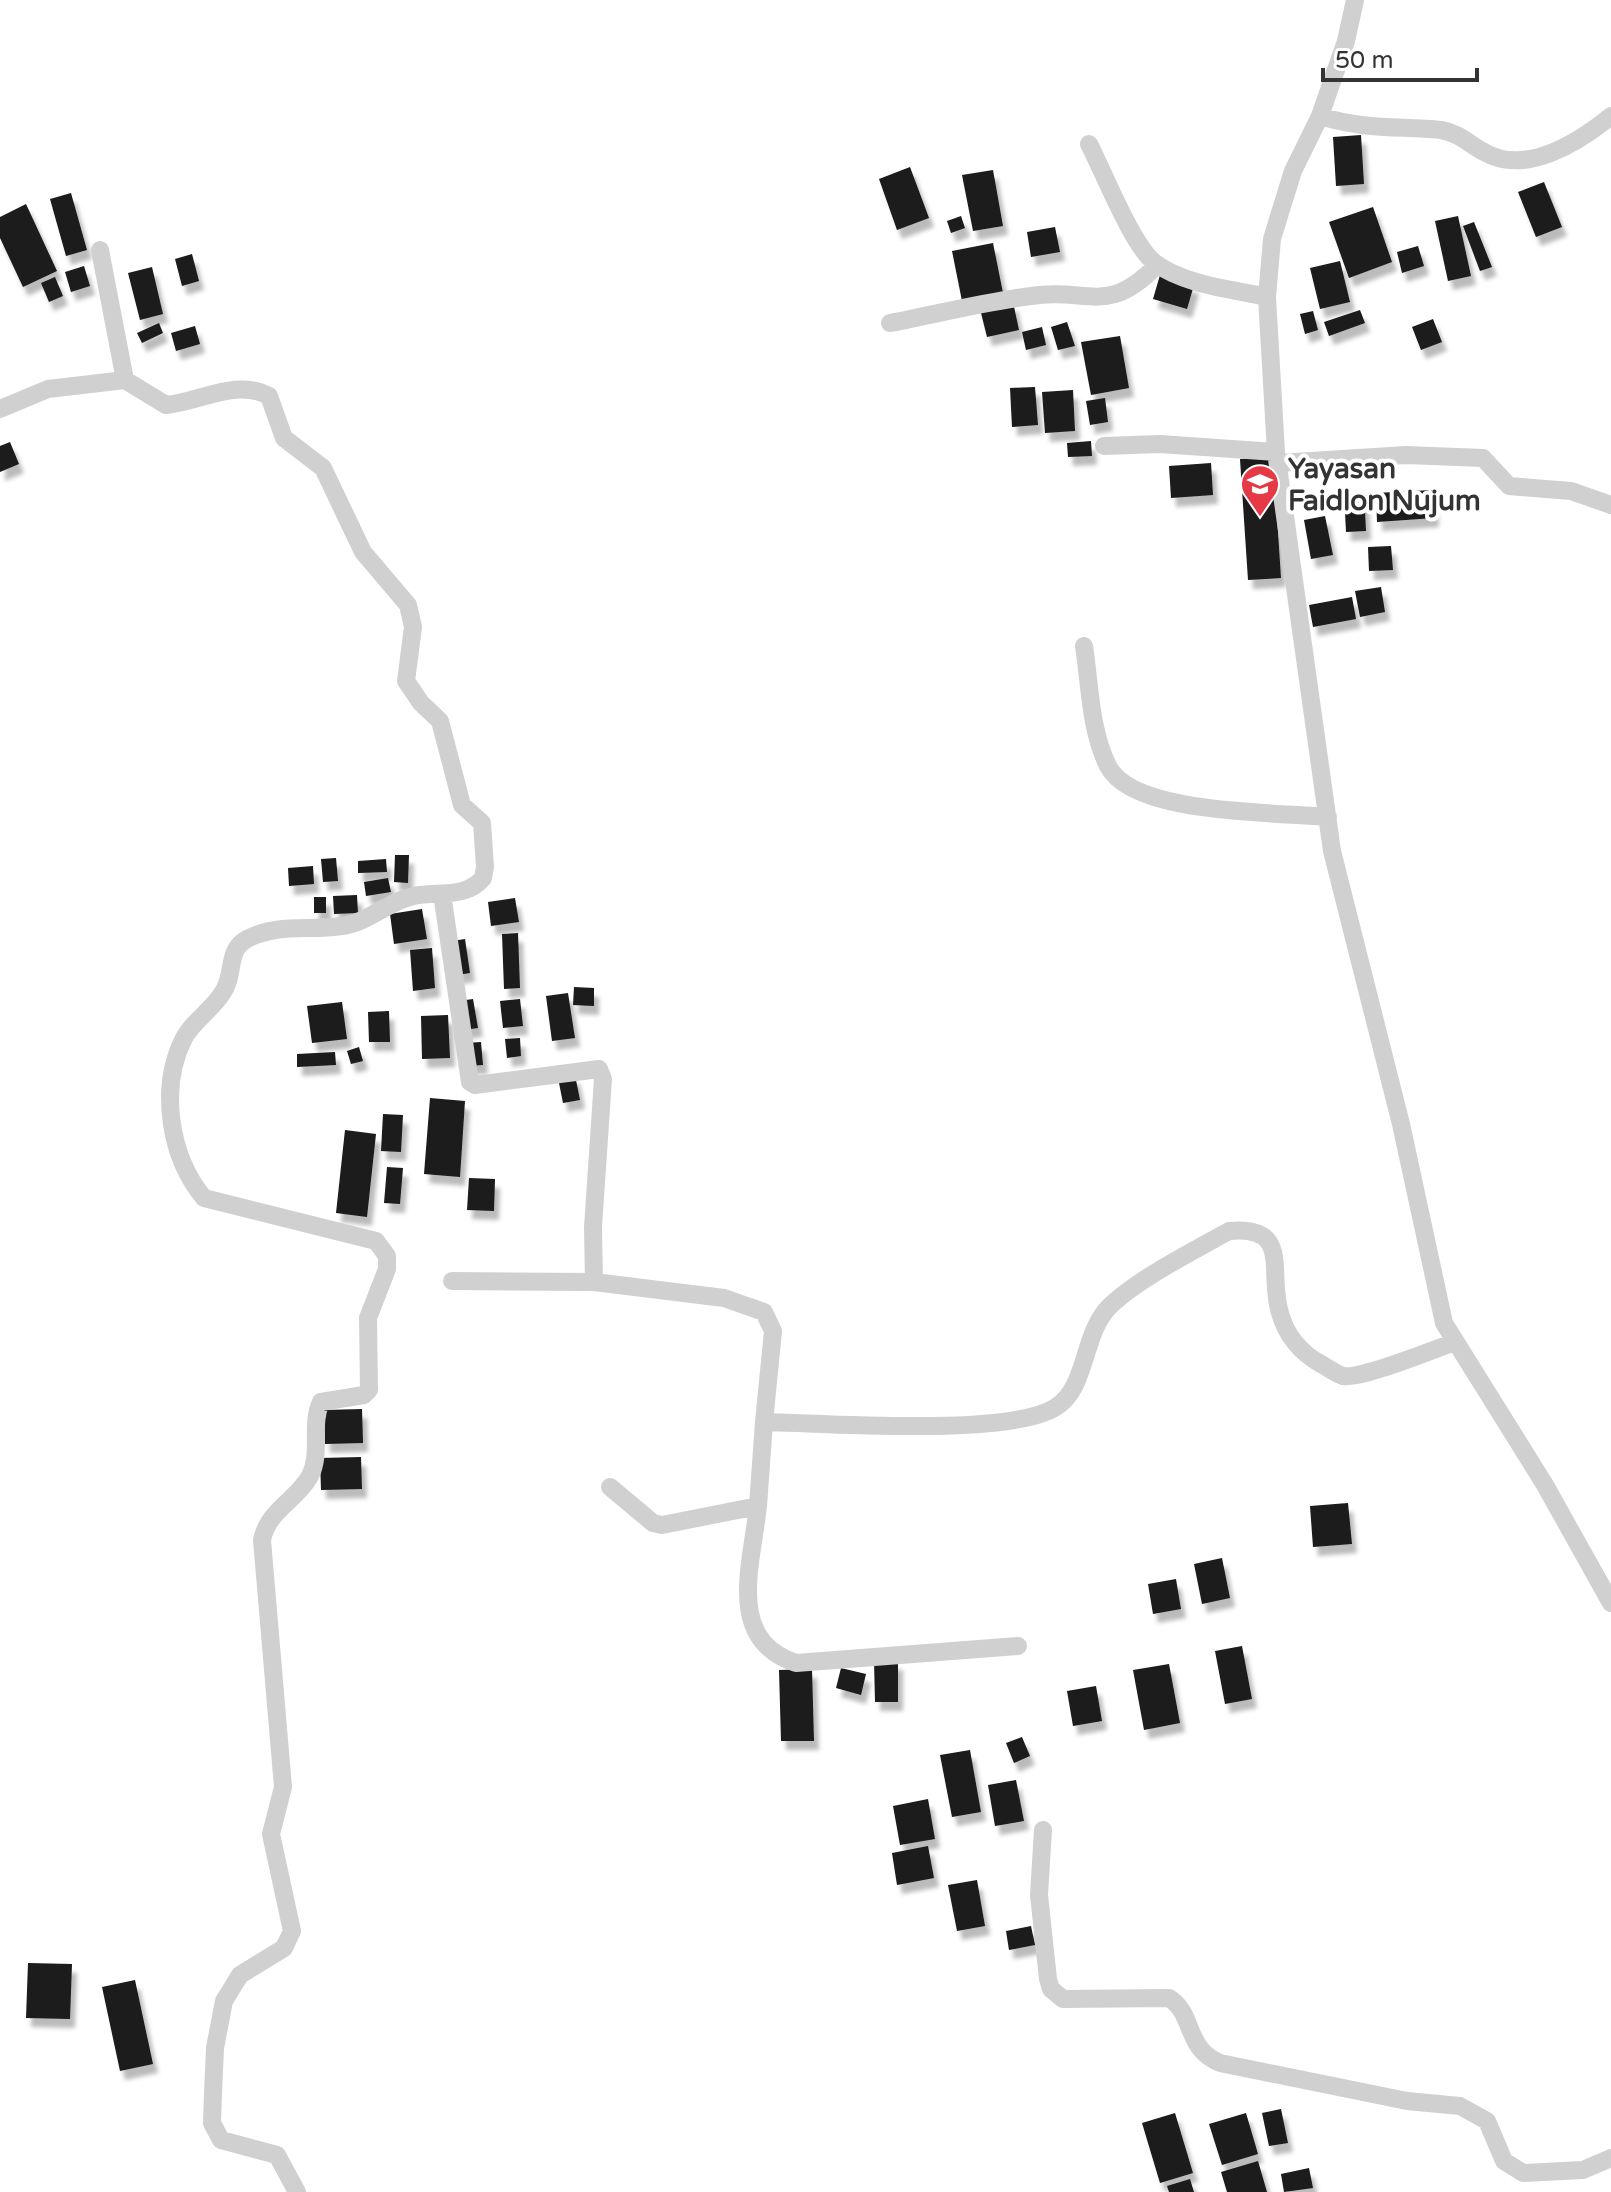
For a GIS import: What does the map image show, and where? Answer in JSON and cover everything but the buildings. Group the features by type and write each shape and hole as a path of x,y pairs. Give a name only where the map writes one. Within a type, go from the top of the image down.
{"street":[{"path":"1355,0 1346,41 1320,116 1293,171 1272,239 1267,297 1277,458 1332,851 1401,1124 1444,1323 1545,1485 1611,1603"},
{"path":"1320,116 1376,129 1457,133 1484,152 1519,163 1547,154 1611,116"},
{"path":"1089,144 1142,249 1157,265 1210,285 1267,297"},
{"path":"100,250 125,380"},
{"path":"890,323 1034,295 1094,299 1139,284 1157,265"},
{"path":"0,409 48,389 125,380 166,405 223,391 245,389 269,396 284,438 323,468 363,552 404,595 413,627 406,681 443,726 462,805 479,820 484,834 483,878 468,890 406,898 361,922 341,926 280,928 242,941 234,950 224,992 185,1036 170,1072 171,1120 184,1166 204,1198 376,1241 387,1256 387,1269 368,1318 369,1390 364,1395 321,1402 317,1411 318,1439 310,1475 273,1514 264,1528 262,1540 283,1787 271,1834 292,1931 284,1948 240,1975 224,2001 215,2048 212,2123 221,2140 277,2155 297,2192"},
{"path":"1104,446 1160,444 1277,458 1406,455 1483,458 1509,486 1571,491 1611,505"},
{"path":"1084,646 1096,731 1109,768 1125,787 1160,802 1328,817"},
{"path":"442,894 470,1082 475,1085 595,1068 602,1074 594,1282"},
{"path":"764,1422 943,1425 1032,1418 1058,1407 1073,1387 1086,1347 1110,1306 1229,1231 1247,1229 1269,1241 1274,1251 1279,1311 1293,1341 1309,1357 1342,1376 1363,1373 1455,1342"},
{"path":"452,1281 594,1282 724,1298 764,1312 773,1331 748,1612 752,1629 777,1657 796,1663 1018,1646"},
{"path":"610,1487 653,1523 662,1525 758,1506"},
{"path":"1043,1830 1039,1895 1048,1979 1051,1989 1063,1999 1169,1998 1179,2008 1200,2053 1220,2063 1407,2101 1460,2106 1487,2121 1504,2161 1523,2173 1583,2170 1611,2158"}],"place":[{"name":"Yayasan Faidlon Nujum","path":"1260,518"}]}
